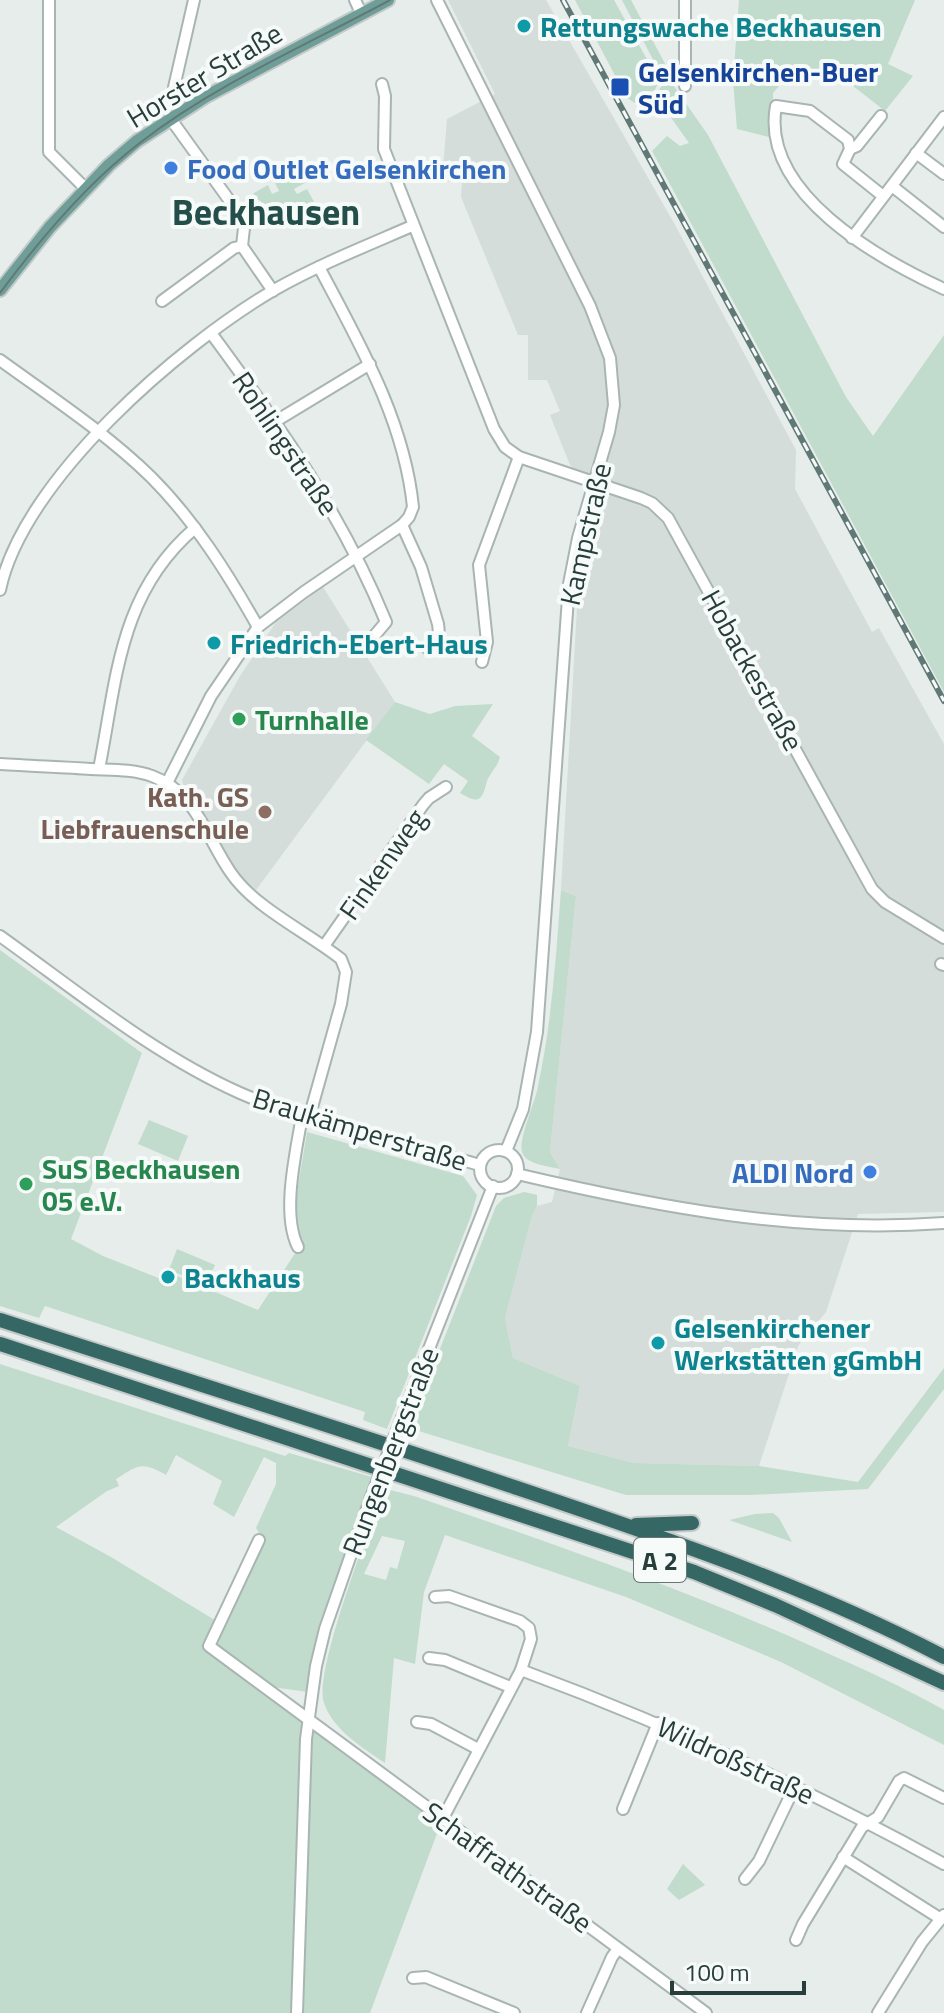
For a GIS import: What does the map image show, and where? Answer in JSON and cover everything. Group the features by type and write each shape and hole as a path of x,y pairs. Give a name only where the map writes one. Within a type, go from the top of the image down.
{"highway":[{"name":"A 2","path":"0,1320 628,1525 786,1585 944,1657"},
{"name":"A 2","path":"0,1344 694,1572 775,1605 944,1683"},
{"path":"628,1525 692,1523"}],"main road":[{"name":"Horster Straße","path":"0,290 34,246 122,153 170,118 388,0"}],"street":[{"path":"49,0 49,152 86,189"},
{"path":"172,96 194,0"},
{"path":"355,0 361,13"},
{"name":"Kampstraße","path":"437,0 603,335 613,376 614,405 609,432 578,538 569,584 537,1032 523,1109 506,1151"},
{"path":"685,0 685,86"},
{"path":"382,84 385,96 384,149 412,226 494,429 505,447 519,457 479,565 487,642 482,662"},
{"path":"883,196 843,164 850,149 848,140 810,111 776,106 774,132 781,155 815,206 852,238 913,275 944,289"},
{"path":"850,149 857,146 881,116"},
{"path":"852,238 944,117"},
{"path":"170,118 242,218 242,246 273,291"},
{"path":"916,153 944,174"},
{"path":"892,186 944,227"},
{"path":"0,590 8,559 28,519 98,433 139,392 211,333 273,291 412,226"},
{"path":"162,301 234,248 242,246"},
{"path":"167,783 211,696 258,627 402,525 413,507 399,437 370,364 319,267"},
{"name":"Rohlingstraße","path":"211,333 276,421 365,571 386,622 375,635"},
{"path":"0,360 98,433 150,477 195,528 258,627"},
{"path":"276,421 370,364"},
{"name":"Hobackestraße","path":"519,457 641,498 668,518 872,889 885,902 944,938"},
{"path":"402,525 421,567 438,624 436,643 428,649"},
{"path":"99,769 125,636 135,606 160,564 195,528"},
{"path":"0,764 141,773 167,783 195,810 231,874 243,887 341,959 346,972 336,1023 294,1160 290,1217 298,1247"},
{"name":"Finkenweg","path":"324,946 423,805 446,787"},
{"name":"Braukämperstraße","path":"0,936 179,1061 238,1092 306,1117 480,1165"},
{"name":"Braukämperstraße","path":"493,1151 506,1151 517,1163 517,1174 508,1185 493,1186 482,1176 480,1165 484,1157 493,1151"},
{"path":"517,1174 662,1205 782,1223 844,1226 944,1223"},
{"name":"Rungenbergstraße","path":"297,2013 306,1739 316,1666 325,1629 371,1497 493,1186"},
{"path":"259,1540 209,1646 309,1721"},
{"path":"435,1597 449,1596 520,1621 529,1628 531,1639 521,1670 442,1820"},
{"path":"429,1658 445,1660 510,1687"},
{"name":"Wildroßstraße","path":"521,1670 658,1723 795,1786 944,1864"},
{"name":"Schaffrathstraße","path":"309,1721 706,2013"},
{"path":"417,1722 431,1724 478,1749"},
{"path":"623,1809 658,1723"},
{"path":"796,1940 843,1857 867,1822 878,1817 899,1781 904,1778 944,1798"},
{"path":"745,1879 759,1861 795,1786"},
{"path":"843,1857 942,1917 914,1953 878,2013"},
{"path":"587,2013 618,1949"},
{"path":"413,1978 426,1977 514,2013"}],"shaded area":[{"path":"448,0 546,0 674,223 796,450 795,489 872,632 879,628 944,744 944,1212 858,1214 826,1312 798,1346 759,1466 634,1463 568,1446 580,1386 513,1358 505,1318 532,1216 537,1206 552,1202 560,1169 550,1152 576,896 561,890 577,607 591,529 601,502 570,465 550,415 560,411 547,380 528,380 528,335 518,335 461,197 462,183 442,181 447,119 495,94"},
{"path":"323,587 395,702 256,890 239,874 226,855 201,809 185,790 182,780 240,676 276,622"}],"green space":[{"path":"575,0 614,0 659,81 655,90 635,103 627,98"},
{"path":"622,0 631,0 670,73 662,77"},
{"path":"739,0 915,0 888,64 913,76 885,111 848,82 789,74 773,93 773,138 737,129 733,81"},
{"path":"665,82 671,82 708,135 846,397 873,436 944,335 944,692 652,151 667,136 680,146 689,143 655,95"},
{"path":"297,170 305,183 294,189 297,194 307,189 318,209 306,217 302,211 298,213 301,219 292,221 249,208 248,213 243,213 235,202 260,206 261,201 253,198 254,193 268,185 272,194 279,191 275,183"},
{"path":"395,702 430,714 455,706 493,704 472,736 500,757 479,799 460,793 468,781 444,764 429,784 366,740"},
{"path":"561,890 576,896 550,1152 560,1169 528,1160 521,1146 537,1092 547,1037"},
{"path":"0,950 142,1053 71,1239 103,1256 171,1283 175,1275 258,1310 303,1241 293,1216 307,1132 463,1176 477,1195 471,1216 387,1429 363,1420 365,1412 45,1306 39,1318 0,1306"},
{"path":"149,1120 188,1136 178,1161 138,1144"},
{"path":"524,1192 537,1195 537,1206 505,1318 513,1358 580,1386 568,1446 634,1463 759,1466 858,1482 944,1368 944,1389 868,1489 751,1495 626,1495 409,1428 496,1206 504,1198"},
{"path":"177,1249 215,1265 206,1285 169,1270"},
{"path":"0,1364 285,1456 289,1453 372,1477 321,1628 308,1692 265,1686 211,1646 264,1541 256,1528 276,1484 276,1463 264,1457 234,1517 213,1504 222,1481 176,1455 166,1475 145,1466 135,1468 116,1479 119,1486 56,1527 218,1622 208,1646 442,1820 370,2013 0,2013"},
{"path":"386,1489 414,1496 618,1568 769,1627 850,1663 944,1710 944,1745 781,1662 626,1597 445,1535 424,1592 415,1664 394,1658 385,1763 350,1738 334,1722 324,1703 323,1687 344,1599","holes":["382,1536 405,1541 397,1569 390,1567 386,1580 364,1574"]},
{"path":"773,1513 792,1542 729,1520 755,1514"},
{"path":"683,1864 705,1885 679,1900 667,1889"}],"tram line":[{"path":"0,293 65,213 102,175 141,142 231,83 390,0"}],"railway":[{"path":"563,0 944,701"}],"place":[{"name":"Rettungswache Beckhausen","path":"524,26"},
{"name":"Gelsenkirchen-Buer Süd","path":"620,87"},
{"name":"Food Outlet Gelsenkirchen","path":"171,168"},
{"name":"Friedrich-Ebert-Haus","path":"214,643"},
{"name":"Turnhalle","path":"239,719"},
{"name":"Kath. GS Liebfrauenschule","path":"265,812"},
{"name":"ALDI Nord","path":"870,1172"},
{"name":"SuS Beckhausen 05 e.V.","path":"26,1184"},
{"name":"Backhaus","path":"168,1277"},
{"name":"Gelsenkirchener Werkstätten gGmbH","path":"658,1343"}],"district":[{"name":"Beckhausen","path":"266,211"}]}
